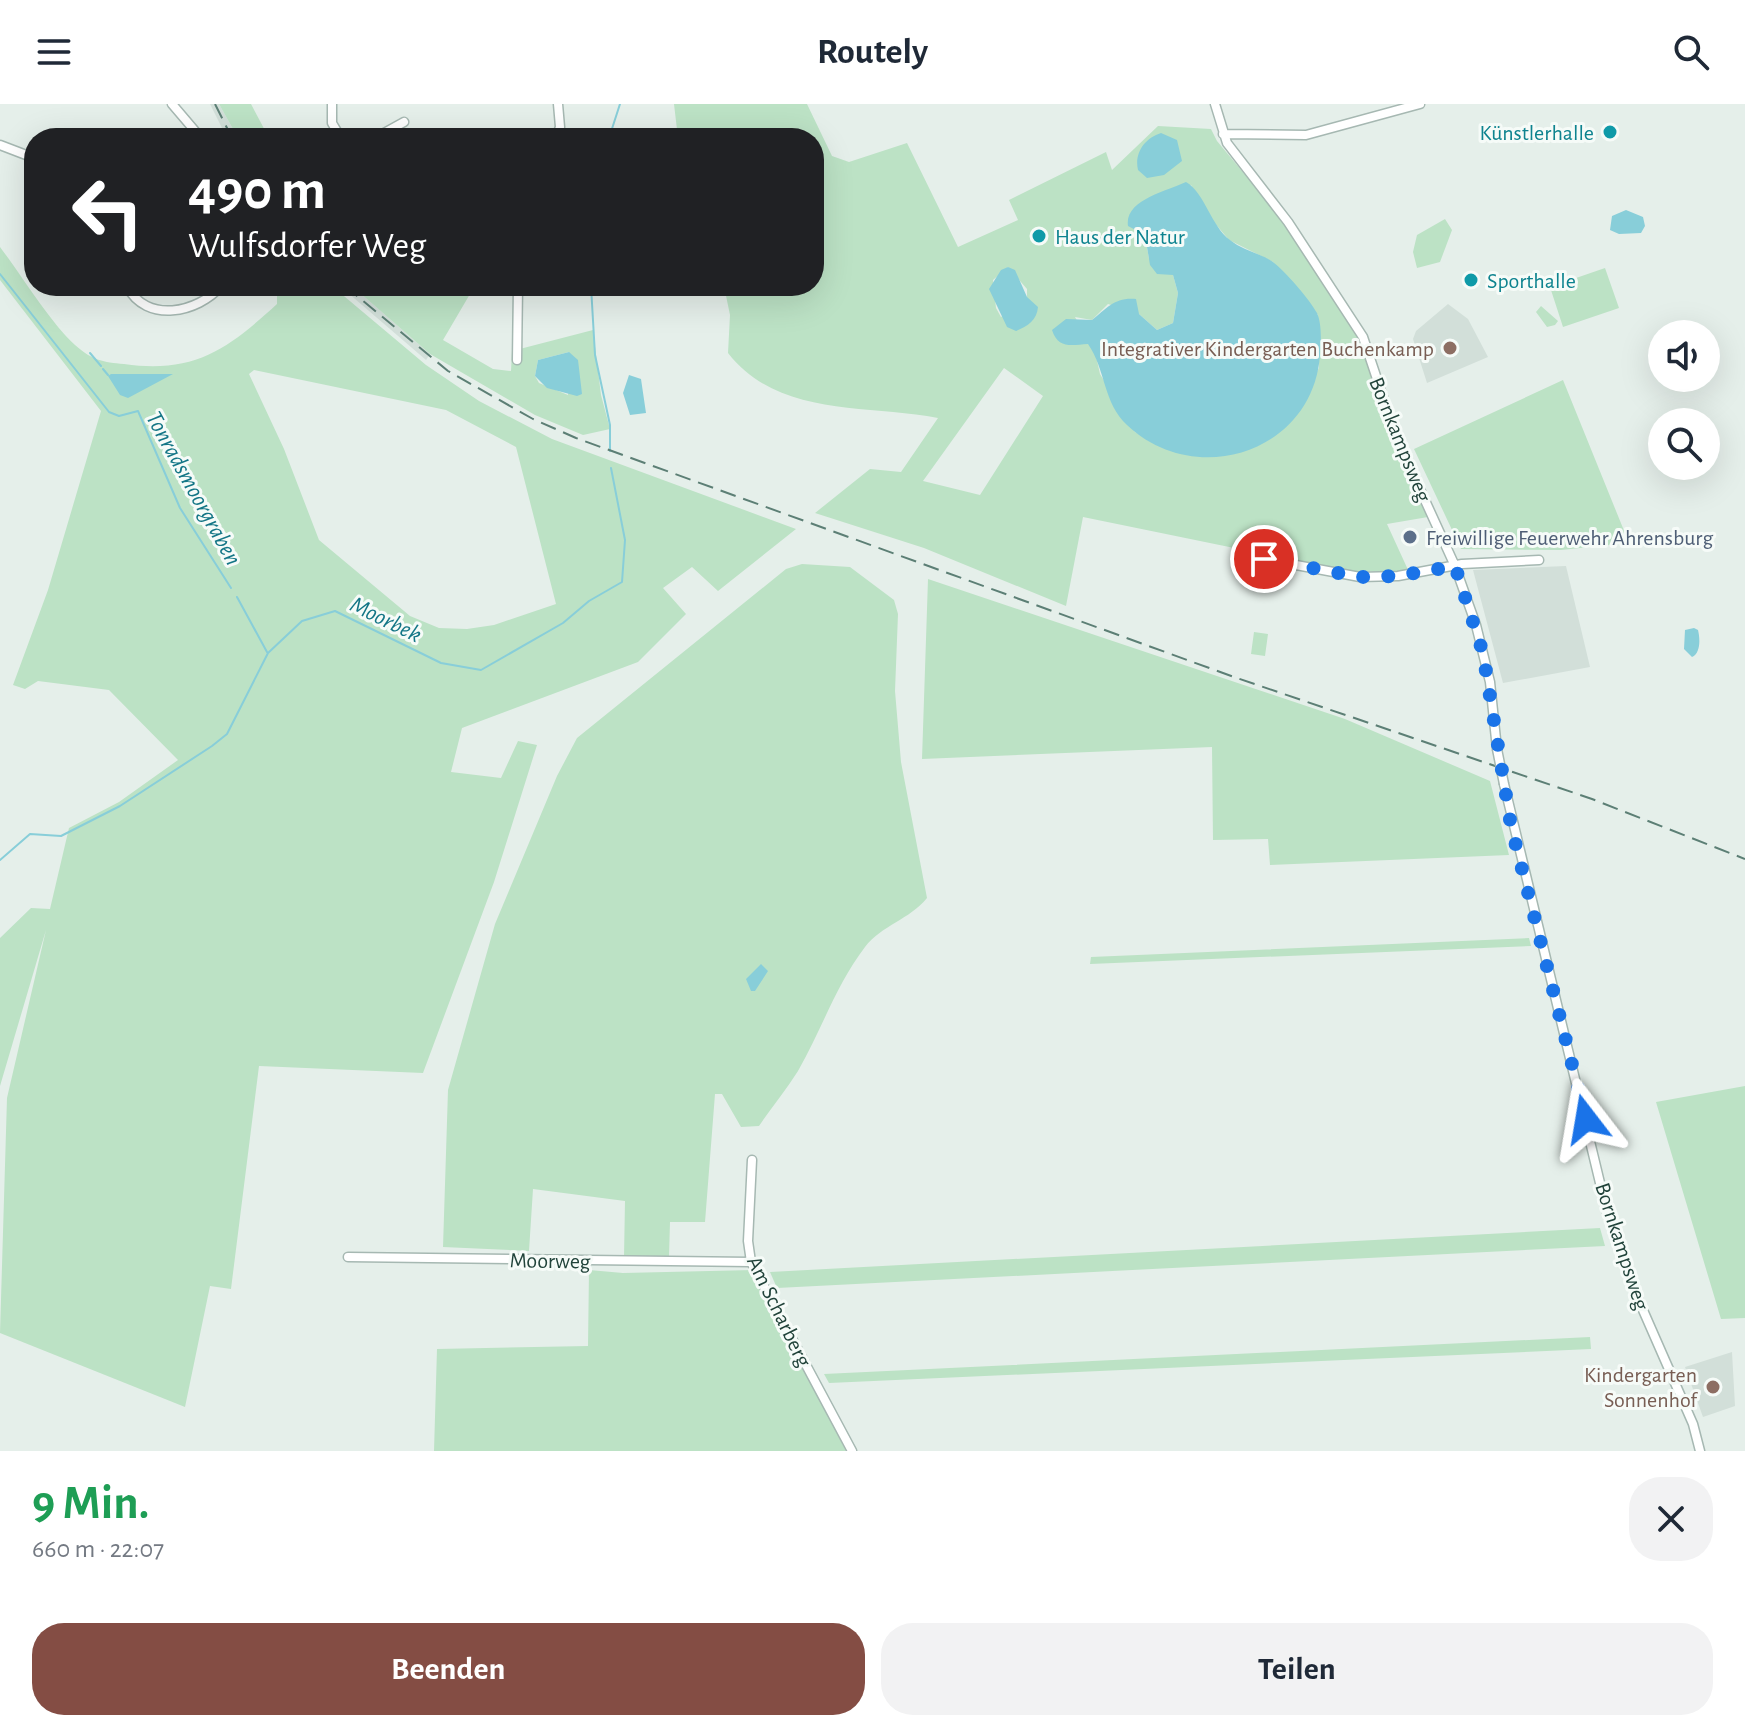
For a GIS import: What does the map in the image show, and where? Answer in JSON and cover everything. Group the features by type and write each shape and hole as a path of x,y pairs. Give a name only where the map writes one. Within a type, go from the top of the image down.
{"street":[{"path":"172,104 192,128"},
{"path":"332,104 335,128"},
{"path":"558,104 560,128"},
{"name":"Bornkampsweg","path":"1215,104 1223,134 1288,222 1356,323 1397,439 1455,566 1476,625 1490,682 1504,784 1607,1212 1639,1301 1693,1424 1700,1451"},
{"path":"1223,134 1306,135 1420,104"},
{"path":"393,128 404,122"},
{"path":"0,145 24,154"},
{"path":"135,296 141,303 165,311 195,305 207,296"},
{"path":"517,360 518,296"},
{"path":"1264,559 1360,577 1398,576 1455,566 1539,560"},
{"name":"Am Scharberg","path":"752,1160 748,1241 751,1262 852,1451"},
{"name":"Moorweg","path":"348,1257 751,1262"}],"shaded area":[{"path":"210,104 219,104 232,128 222,128"},
{"path":"352,296 363,296 430,354 426,360"},
{"name":"Integrativer Kindergarten Buchenkamp","path":"1448,304 1468,319 1488,357 1427,383 1413,339 1416,331"},
{"path":"1566,566 1590,667 1503,683 1473,570"},
{"name":"Kindergarten Sonnenhof","path":"1732,1352 1735,1406 1703,1417 1685,1367"}],"green space":[{"path":"219,104 251,104 264,128 232,128"},
{"path":"674,104 807,104 819,128 677,128"},
{"path":"1158,126 1211,129 1217,141 1286,224 1360,339 1387,428 1428,517 1387,524 1409,572 1347,571 1083,517 1066,606 924,548 815,513 870,469 901,472 938,418 825,405 772,389 749,374 728,353 730,315 726,296 824,296 824,139 832,156 849,162 907,143 958,247 1018,220 1009,200 1106,152 1112,170","holes":["1191,185 1229,240 1273,262 1318,315 1319,368 1288,425 1171,451 1135,432 1100,374 1096,356 1075,317 1092,320 1108,304 1139,314 1157,330 1173,323 1178,293 1173,275 1149,259 1145,235 1139,231","1008,267 1027,289 1027,297 1001,317 996,308 993,280","1004,368 1043,396 980,495 923,481"]},
{"path":"1445,219 1452,230 1440,262 1417,268 1413,252 1417,235"},
{"path":"0,247 24,281 24,296 35,296 66,335 93,358 149,366 190,361 208,355 242,334 277,304 277,296 344,296 426,365 479,401 552,439 796,529 718,591 692,567 663,588 686,614 638,662 462,728 451,772 501,778 518,741 537,745 494,882 423,1073 259,1066 231,1289 210,1286 185,1407 0,1333 7,1098 46,930 0,1086 0,938 31,908 50,909 69,828 119,802 178,760 109,690 38,681 25,689 13,685 48,590 101,411 0,280","holes":["254,370 446,410 516,447 556,604 494,625 467,629 439,628 410,616 319,540 284,449 249,374"]},
{"path":"1605,268 1619,308 1563,327 1550,287"},
{"path":"363,296 469,296 443,340 493,369 511,371 512,351 593,330 601,395 610,429 583,435 535,415 430,354","holes":["569,352 568,395 539,383 535,376 538,360"]},
{"path":"1541,306 1558,321 1555,325 1547,327 1536,312"},
{"path":"1563,380 1629,543 1561,550 1461,549 1414,449"},
{"path":"802,564 850,567 894,600 898,614 895,691 901,762 927,898 865,947 846,976 798,1071 759,1126 741,1127 722,1094 715,1094 705,1222 670,1222 669,1257 624,1257 625,1201 533,1189 529,1251 443,1247 448,1090 495,924 557,776 577,738 786,569"},
{"path":"928,579 1345,719 1490,781 1509,855 1270,865 1268,839 1213,840 1212,747 922,759"},
{"path":"1254,632 1268,634 1265,656 1251,654"},
{"path":"1529,938 1531,946 1090,964 1091,957"},
{"path":"1745,1086 1745,1318 1721,1319 1656,1102"},
{"path":"1600,1228 1605,1246 777,1288 770,1272"},
{"path":"589,1270 623,1273 753,1270 846,1451 434,1451 437,1349 588,1346"},
{"path":"1590,1337 1591,1349 829,1383 824,1374"}],"water":[{"path":"1161,133 1177,140 1182,161 1164,175 1147,178 1138,170 1139,152 1146,142"},
{"path":"1186,182 1198,194 1223,234 1273,262 1290,279 1317,313 1320,328 1320,355 1313,389 1297,416 1274,437 1247,451 1217,457 1185,455 1155,445 1127,425 1113,407 1088,344 1062,343 1052,330 1066,319 1092,320 1112,304 1129,299 1136,299 1139,314 1157,330 1173,323 1178,293 1173,275 1157,274 1150,265 1145,235 1128,226 1133,209 1140,203"},
{"path":"1626,210 1643,217 1645,226 1641,233 1619,234 1610,230 1612,216"},
{"path":"1008,267 1015,270 1027,297 1038,307 1031,322 1016,331 1007,327 989,289 1001,270"},
{"path":"569,352 578,360 582,394 577,396 547,388 535,376 538,360"},
{"path":"173,374 128,398 120,395 108,376"},
{"path":"629,375 641,379 646,413 630,415 623,393"},
{"path":"1685,630 1698,630 1699,645 1692,657 1684,649"},
{"path":"761,964 768,971 755,991 751,991 746,979"}],"waterway":[{"name":"Moorbek","path":"612,128 620,104"},
{"name":"Tonradsmoorgraben","path":"0,274 109,412 119,416 138,411 180,508 231,588"},
{"name":"Moorbek","path":"592,296 595,355 610,425 610,451"},
{"path":"90,353 101,366"},
{"path":"103,369 108,375"},
{"name":"Moorbek","path":"0,860 30,834 61,836 120,806 212,746 227,734 268,653 302,621 335,611 441,663 481,670 563,623 589,601 622,582 625,540 611,468"},
{"name":"Tonradsmoorgraben","path":"237,597 267,652"}],"railway":[{"path":"215,104 227,128"},
{"path":"357,296 448,371 533,419 576,438 1234,677 1592,799 1745,859"}],"place":[{"name":"Künstlerhalle","path":"1610,132"},
{"name":"Haus der Natur","path":"1039,236"},
{"name":"Sporthalle","path":"1471,280"},
{"name":"Integrativer Kindergarten Buchenkamp","path":"1450,348"},
{"name":"Freiwillige Feuerwehr Ahrensburg","path":"1410,537"},
{"name":"Kindergarten Sonnenhof","path":"1713,1387"}],"route":[{"path":"1264,559 1360,577 1398,576 1455,566 1476,625 1490,682 1497,749 1511,826 1586,1119"}]}
